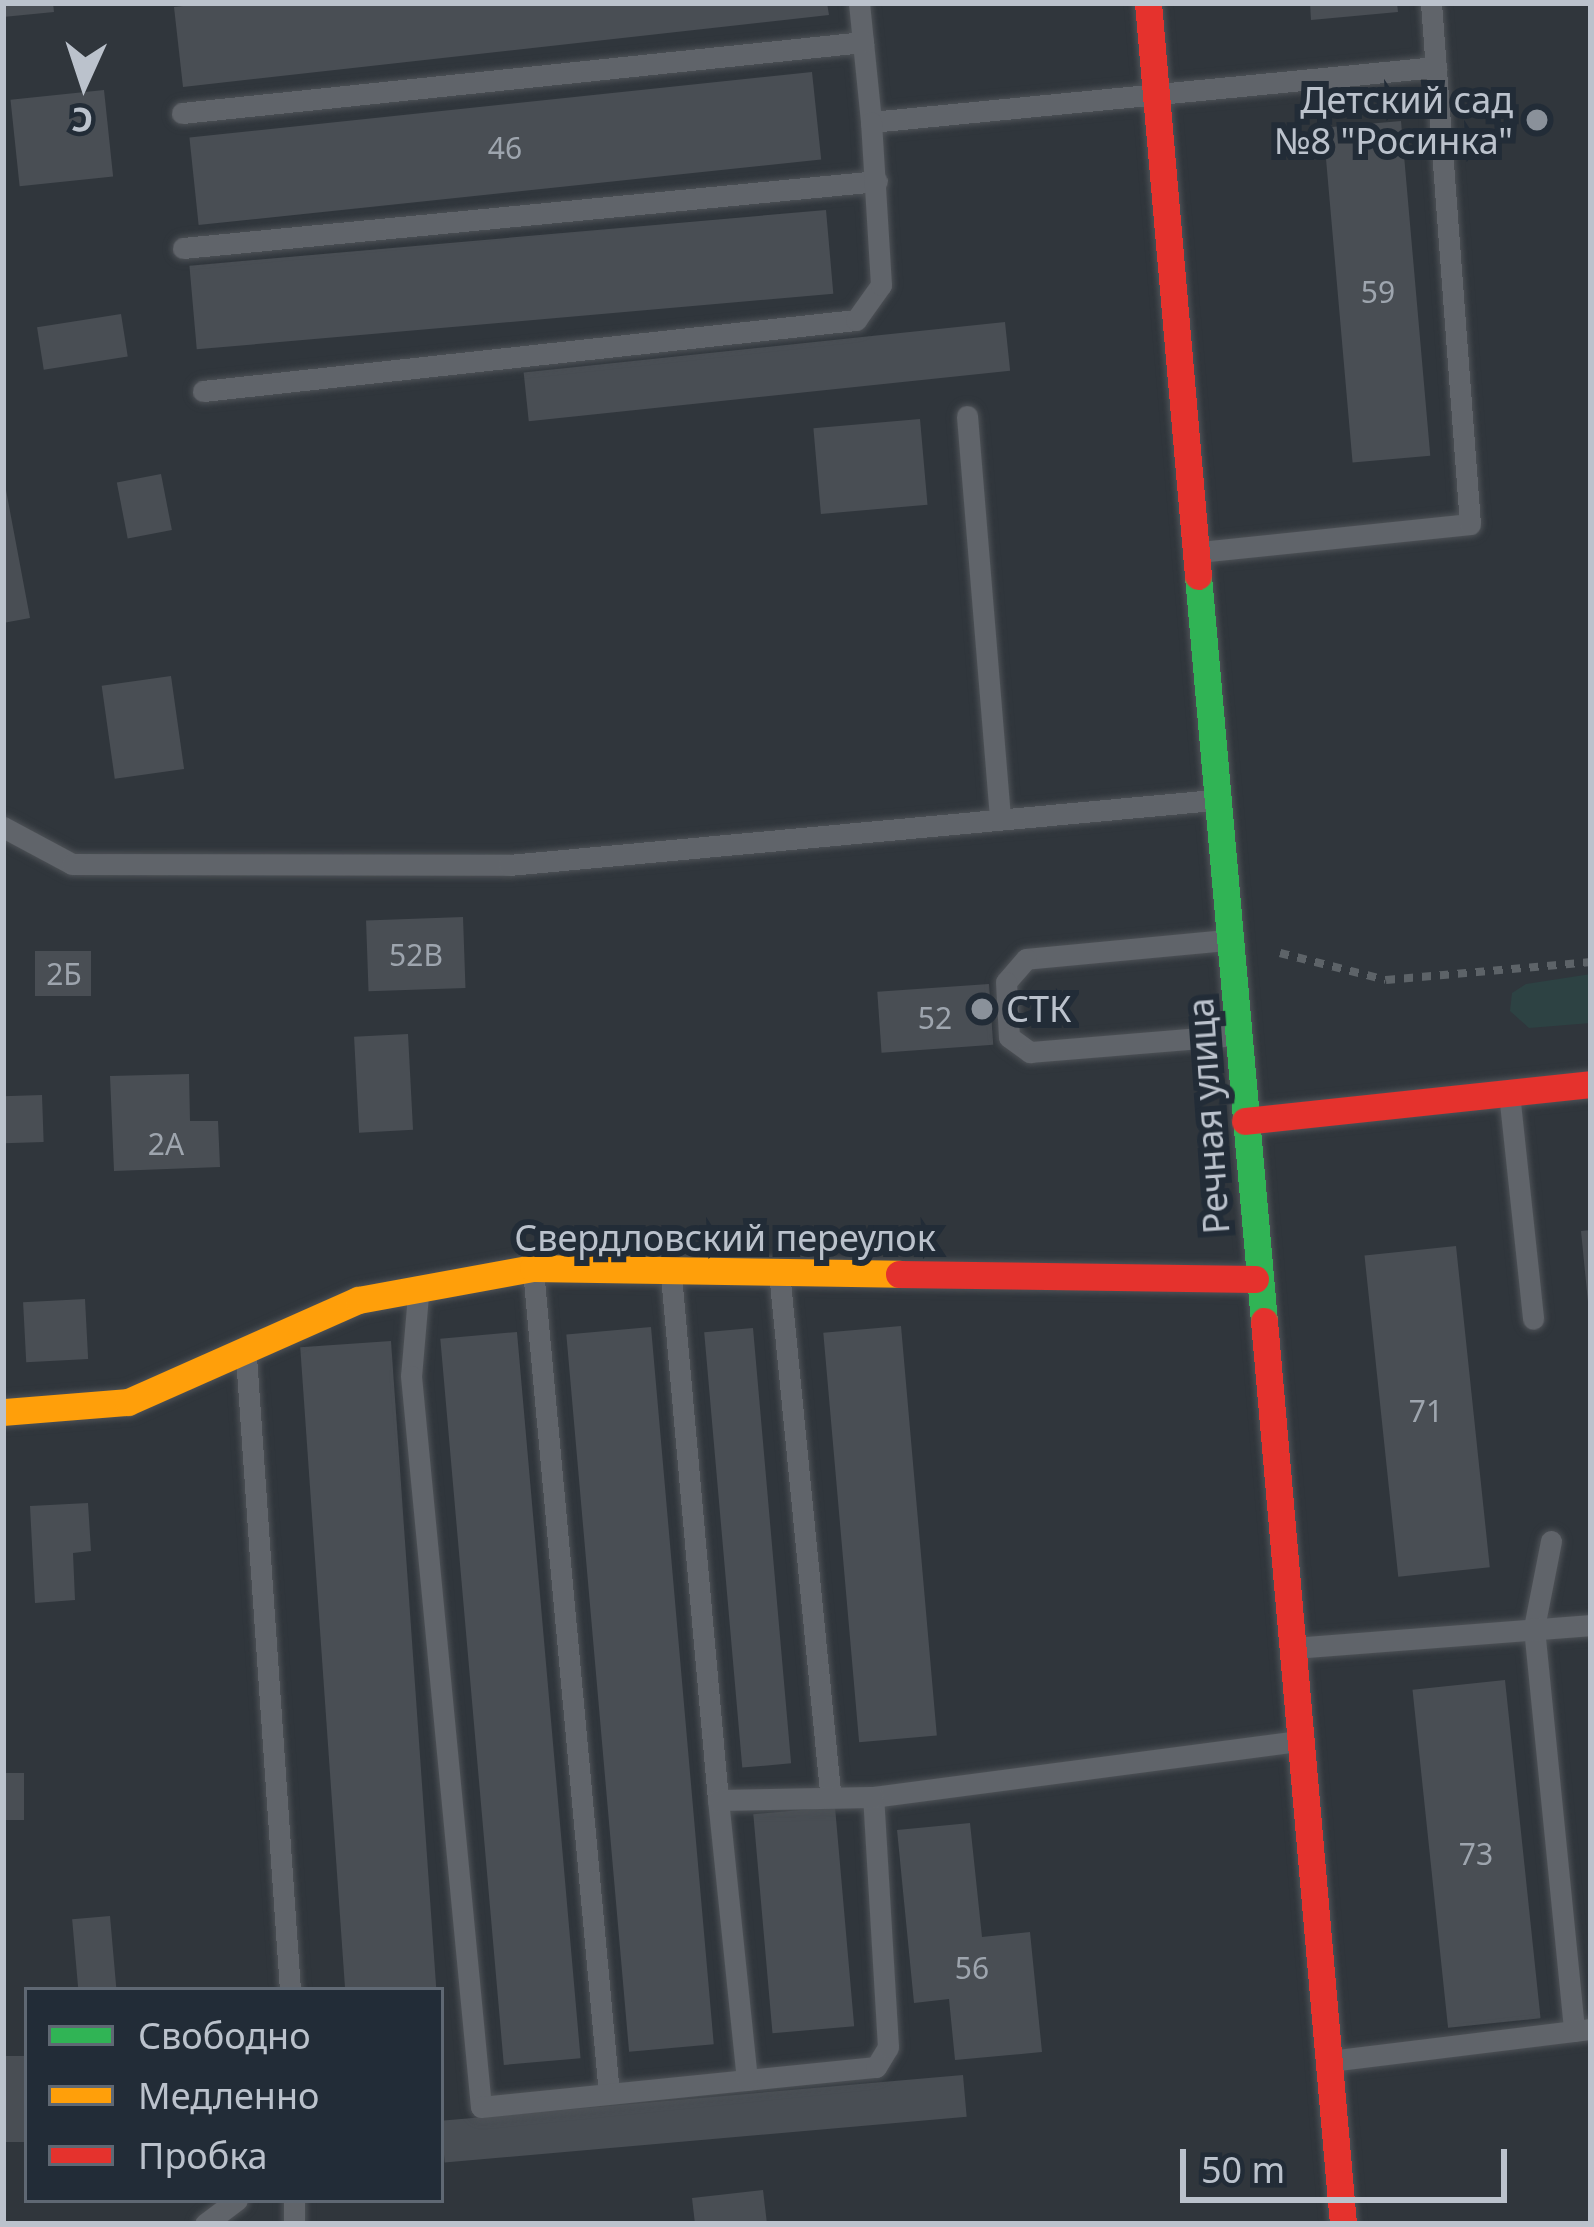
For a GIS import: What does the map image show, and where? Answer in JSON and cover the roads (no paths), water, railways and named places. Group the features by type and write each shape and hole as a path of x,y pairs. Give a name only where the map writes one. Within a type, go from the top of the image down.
{"street":[{"name":"Речная улица","path":"1148,3 1233,939 1255,1279 1287,1648 1343,2224"},
{"path":"1245,1121 1591,1084"},
{"name":"Свердловский переулок","path":"3,1412 128,1402 246,1355 358,1300 533,1268 1255,1279"}],"lane":[{"path":"202,391 856,320 881,285 877,181 859,3"},
{"path":"1199,551 1470,524 1431,3"},
{"path":"182,113 863,42"},
{"path":"872,122 1436,67"},
{"path":"183,248 877,181"},
{"path":"967,416 1000,814"},
{"path":"3,826 72,864 509,865 1000,814 1221,800"},
{"path":"1233,939 1026,959 1006,982 1009,1037 1030,1052 1239,1035"},
{"path":"1509,1092 1533,1319"},
{"path":"671,1267 747,2080"},
{"path":"533,1268 609,2093"},
{"path":"779,1269 830,1791"},
{"path":"418,1289 411,1376 481,2107 876,2066 889,2047 873,1797"},
{"path":"246,1355 290,1987"},
{"path":"1327,2062 1582,2030 1534,1628 1551,1541"},
{"path":"1287,1648 1591,1625"},
{"path":"718,1800 830,1791 873,1797 1296,1741"},
{"path":"206,2224 233,2203"}],"place":[{"name":"Детский сад №8 \"Росинка\"","path":"1537,120"},
{"name":"СТК","path":"982,1009"}]}
